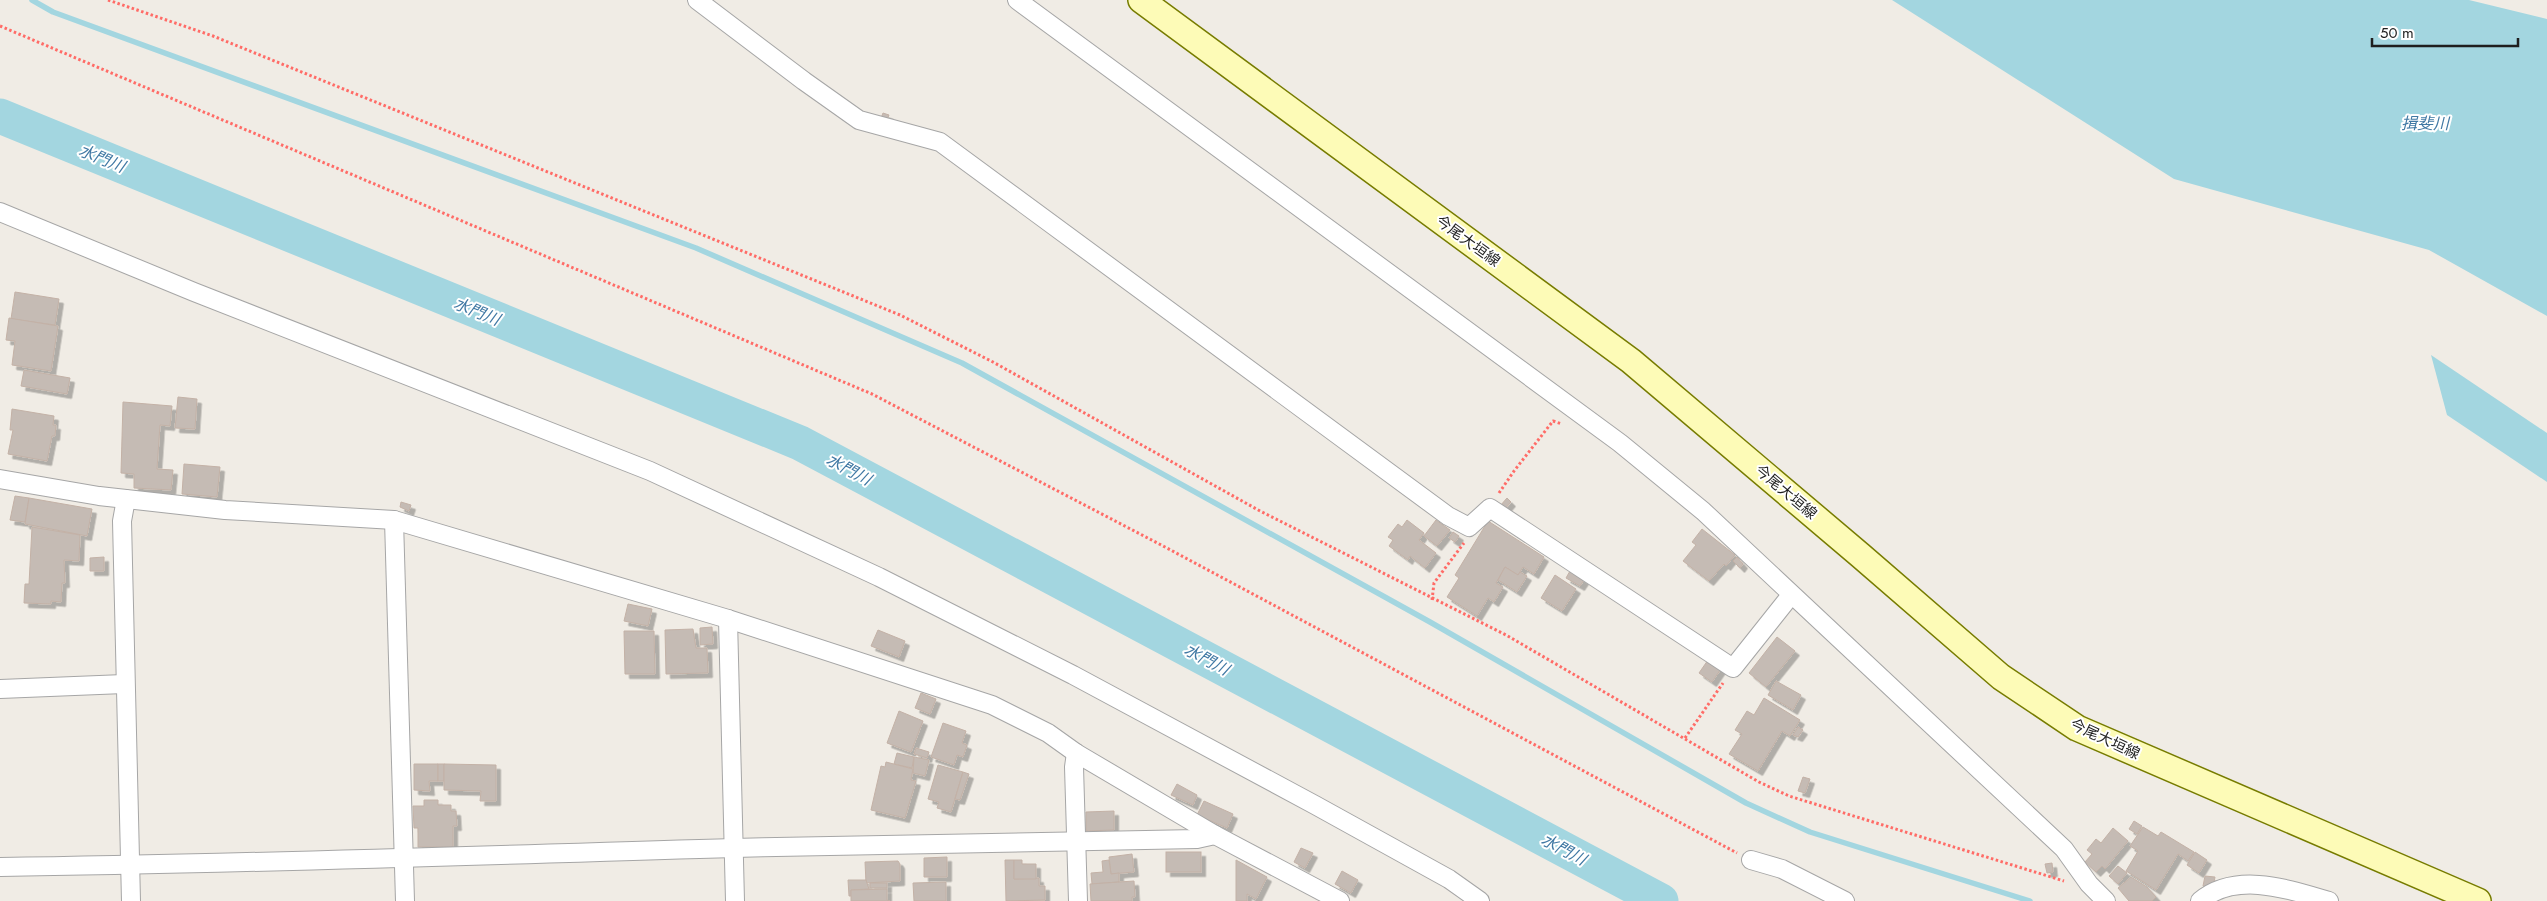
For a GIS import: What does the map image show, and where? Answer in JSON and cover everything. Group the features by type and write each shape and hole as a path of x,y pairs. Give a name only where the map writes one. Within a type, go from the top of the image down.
{"main road":[{"name":"今尾大垣線","path":"1141,0 1631,361 2001,677 2077,728 2478,901"}],"street":[{"path":"697,0 859,120 940,142 1448,516 1469,527 1490,508 1733,668 1791,595"},
{"path":"1017,0 1620,443 1703,511 2064,849 2089,884 2106,901"},
{"path":"0,212 194,292 650,471 862,569 1073,675 1255,772 1450,880 1480,901"},
{"path":"0,479 126,499 225,510 394,520 728,619 992,705 1048,733 1076,753 1215,835 1340,901"},
{"path":"126,499 122,521 130,901"},
{"path":"394,520 405,901"},
{"path":"728,619 735,901"},
{"path":"0,689 124,684"},
{"path":"1076,753 1074,767 1078,842 1078,901"},
{"path":"0,867 404,859 733,848 1197,839 1215,835"},
{"path":"1751,860 1782,870 1816,896 1845,901"},
{"path":"2200,901 2212,891 2251,884 2300,892 2329,901"}],"path":[{"path":"108,0 213,36 900,315 993,362 1260,511 1382,571 1432,600 1506,635 1759,782 1789,796 2061,881 2089,884"},
{"path":"0,26 872,394 1165,547 1641,803 1751,860"},
{"path":"1490,508 1514,471 1553,422 1570,427"},
{"path":"1432,600 1434,583 1469,538 1469,527"},
{"path":"1685,738 1733,668"}],"water":[{"name":"揖斐川","path":"1892,0 2469,0 2547,19 2547,316 2429,250 2174,179"},
{"path":"2431,355 2547,433 2547,482 2447,415"}],"building":[{"path":"883,113 889,115 887,120 881,118"},
{"path":"15,292 59,299 55,325 11,319"},
{"path":"9,318 58,326 51,371 12,365 15,341 6,340"},
{"path":"24,370 70,378 67,394 21,386"},
{"path":"178,397 197,399 195,429 175,428"},
{"path":"123,402 172,406 170,426 160,425 157,469 173,470 171,490 134,488 134,474 121,473"},
{"path":"12,409 54,416 53,425 56,425 55,436 52,436 47,461 8,454 13,430 10,430"},
{"path":"184,464 220,467 217,497 182,494"},
{"path":"15,496 29,498 25,522 10,520"},
{"path":"29,498 92,509 87,536 25,524"},
{"path":"1507,498 1511,502 1504,510 1500,506"},
{"path":"401,502 411,505 409,511 400,507"},
{"path":"1407,520 1424,533 1419,540 1436,553 1425,568 1410,556 1408,560 1389,546 1393,540 1388,537 1398,524 1402,527"},
{"path":"1436,520 1450,530 1437,546 1424,536"},
{"path":"1488,521 1544,557 1534,574 1523,567 1518,575 1505,567 1496,583 1503,587 1494,602 1488,598 1477,616 1447,597 1459,578 1455,575"},
{"path":"32,527 80,535 79,561 64,560 65,583 62,583 61,602 51,601 51,604 24,603 25,584 29,584"},
{"path":"1702,529 1735,555 1709,581 1683,561 1696,545 1692,542"},
{"path":"1453,532 1459,536 1455,542 1449,538"},
{"path":"104,557 104,571 90,571 90,558"},
{"path":"1737,557 1743,564 1740,568 1733,561"},
{"path":"1505,567 1518,575 1520,572 1527,576 1517,592 1498,580"},
{"path":"1570,571 1584,580 1580,586 1566,578"},
{"path":"1555,575 1576,589 1562,611 1541,598"},
{"path":"628,604 652,609 648,626 624,621"},
{"path":"712,627 713,644 700,645 700,628"},
{"path":"693,629 696,648 707,648 708,673 666,674 665,630"},
{"path":"878,630 905,641 899,657 871,646"},
{"path":"624,631 654,631 655,674 625,674"},
{"path":"1777,637 1795,651 1766,687 1749,673"},
{"path":"1708,660 1721,669 1712,682 1699,673"},
{"path":"1776,681 1801,695 1793,710 1768,695"},
{"path":"921,693 936,699 930,714 915,708"},
{"path":"1764,698 1800,720 1790,736 1782,731 1758,771 1729,754 1742,734 1735,730 1747,711 1754,715"},
{"path":"899,711 923,721 911,752 887,743"},
{"path":"943,723 966,731 962,743 967,745 963,757 957,755 954,765 931,757"},
{"path":"1798,727 1803,730 1798,737 1793,735"},
{"path":"916,748 929,752 927,758 914,754"},
{"path":"897,753 914,757 912,768 894,764"},
{"path":"914,757 929,760 925,776 913,773"},
{"path":"886,762 913,769 911,780 916,781 905,818 871,810 881,766 885,767"},
{"path":"414,764 438,764 438,781 429,781 430,791 414,790"},
{"path":"438,764 444,764 444,781 438,781"},
{"path":"444,764 496,765 496,801 480,801 481,791 444,790"},
{"path":"938,765 963,772 951,812 937,808 939,802 928,799"},
{"path":"963,772 969,774 960,800 955,799"},
{"path":"1803,777 1810,779 1805,793 1798,791"},
{"path":"1177,784 1197,795 1193,805 1171,795"},
{"path":"424,800 438,800 438,805 451,805 451,811 456,811 457,826 453,826 453,847 418,847 418,828 414,828 413,806 424,806"},
{"path":"1204,801 1233,814 1227,828 1197,815"},
{"path":"1114,811 1114,830 1086,831 1086,812"},
{"path":"2134,821 2142,826 2137,834 2129,829"},
{"path":"2143,827 2158,836 2161,832 2194,852 2188,861 2178,854 2156,890 2126,871 2138,851 2130,846"},
{"path":"2113,828 2128,841 2105,869 2102,866 2096,872 2085,862 2092,854 2087,850 2096,839 2101,843"},
{"path":"1301,848 1313,853 1305,868 1294,862"},
{"path":"1166,852 1201,852 1201,872 1166,872"},
{"path":"2195,852 2207,860 2199,873 2187,865"},
{"path":"1132,854 1134,872 1111,874 1109,857"},
{"path":"947,857 947,877 924,877 924,858"},
{"path":"1005,860 1014,860 1014,879 1039,878 1039,886 1045,886 1045,900 1006,901"},
{"path":"1014,860 1022,860 1022,864 1036,864 1036,879 1014,879"},
{"path":"1109,860 1111,874 1119,873 1119,882 1092,884 1091,873 1103,872 1102,861"},
{"path":"1236,860 1267,877 1256,899 1247,894 1247,901 1236,901"},
{"path":"898,861 900,864 900,881 866,883 865,862"},
{"path":"2052,863 2053,872 2047,873 2045,864"},
{"path":"2118,866 2127,873 2118,884 2109,876"},
{"path":"1342,871 1358,880 1351,893 1335,884"},
{"path":"2205,876 2215,877 2213,888 2203,886"},
{"path":"2131,877 2147,887 2156,897 2152,901 2129,901 2118,888"},
{"path":"848,880 866,880 869,889 851,890 851,896 849,896"},
{"path":"1134,881 1135,897 1132,897 1132,901 1091,901 1090,884"},
{"path":"946,882 946,901 914,901 913,883"},
{"path":"870,883 887,883 887,888 870,888"},
{"path":"887,889 887,900 890,901 851,901 851,890"}],"waterway":[{"path":"32,0 53,12 696,248 962,363 1430,622 1746,803 1810,832 2030,901"},
{"name":"水門川","path":"0,116 800,443 1661,901"}]}
